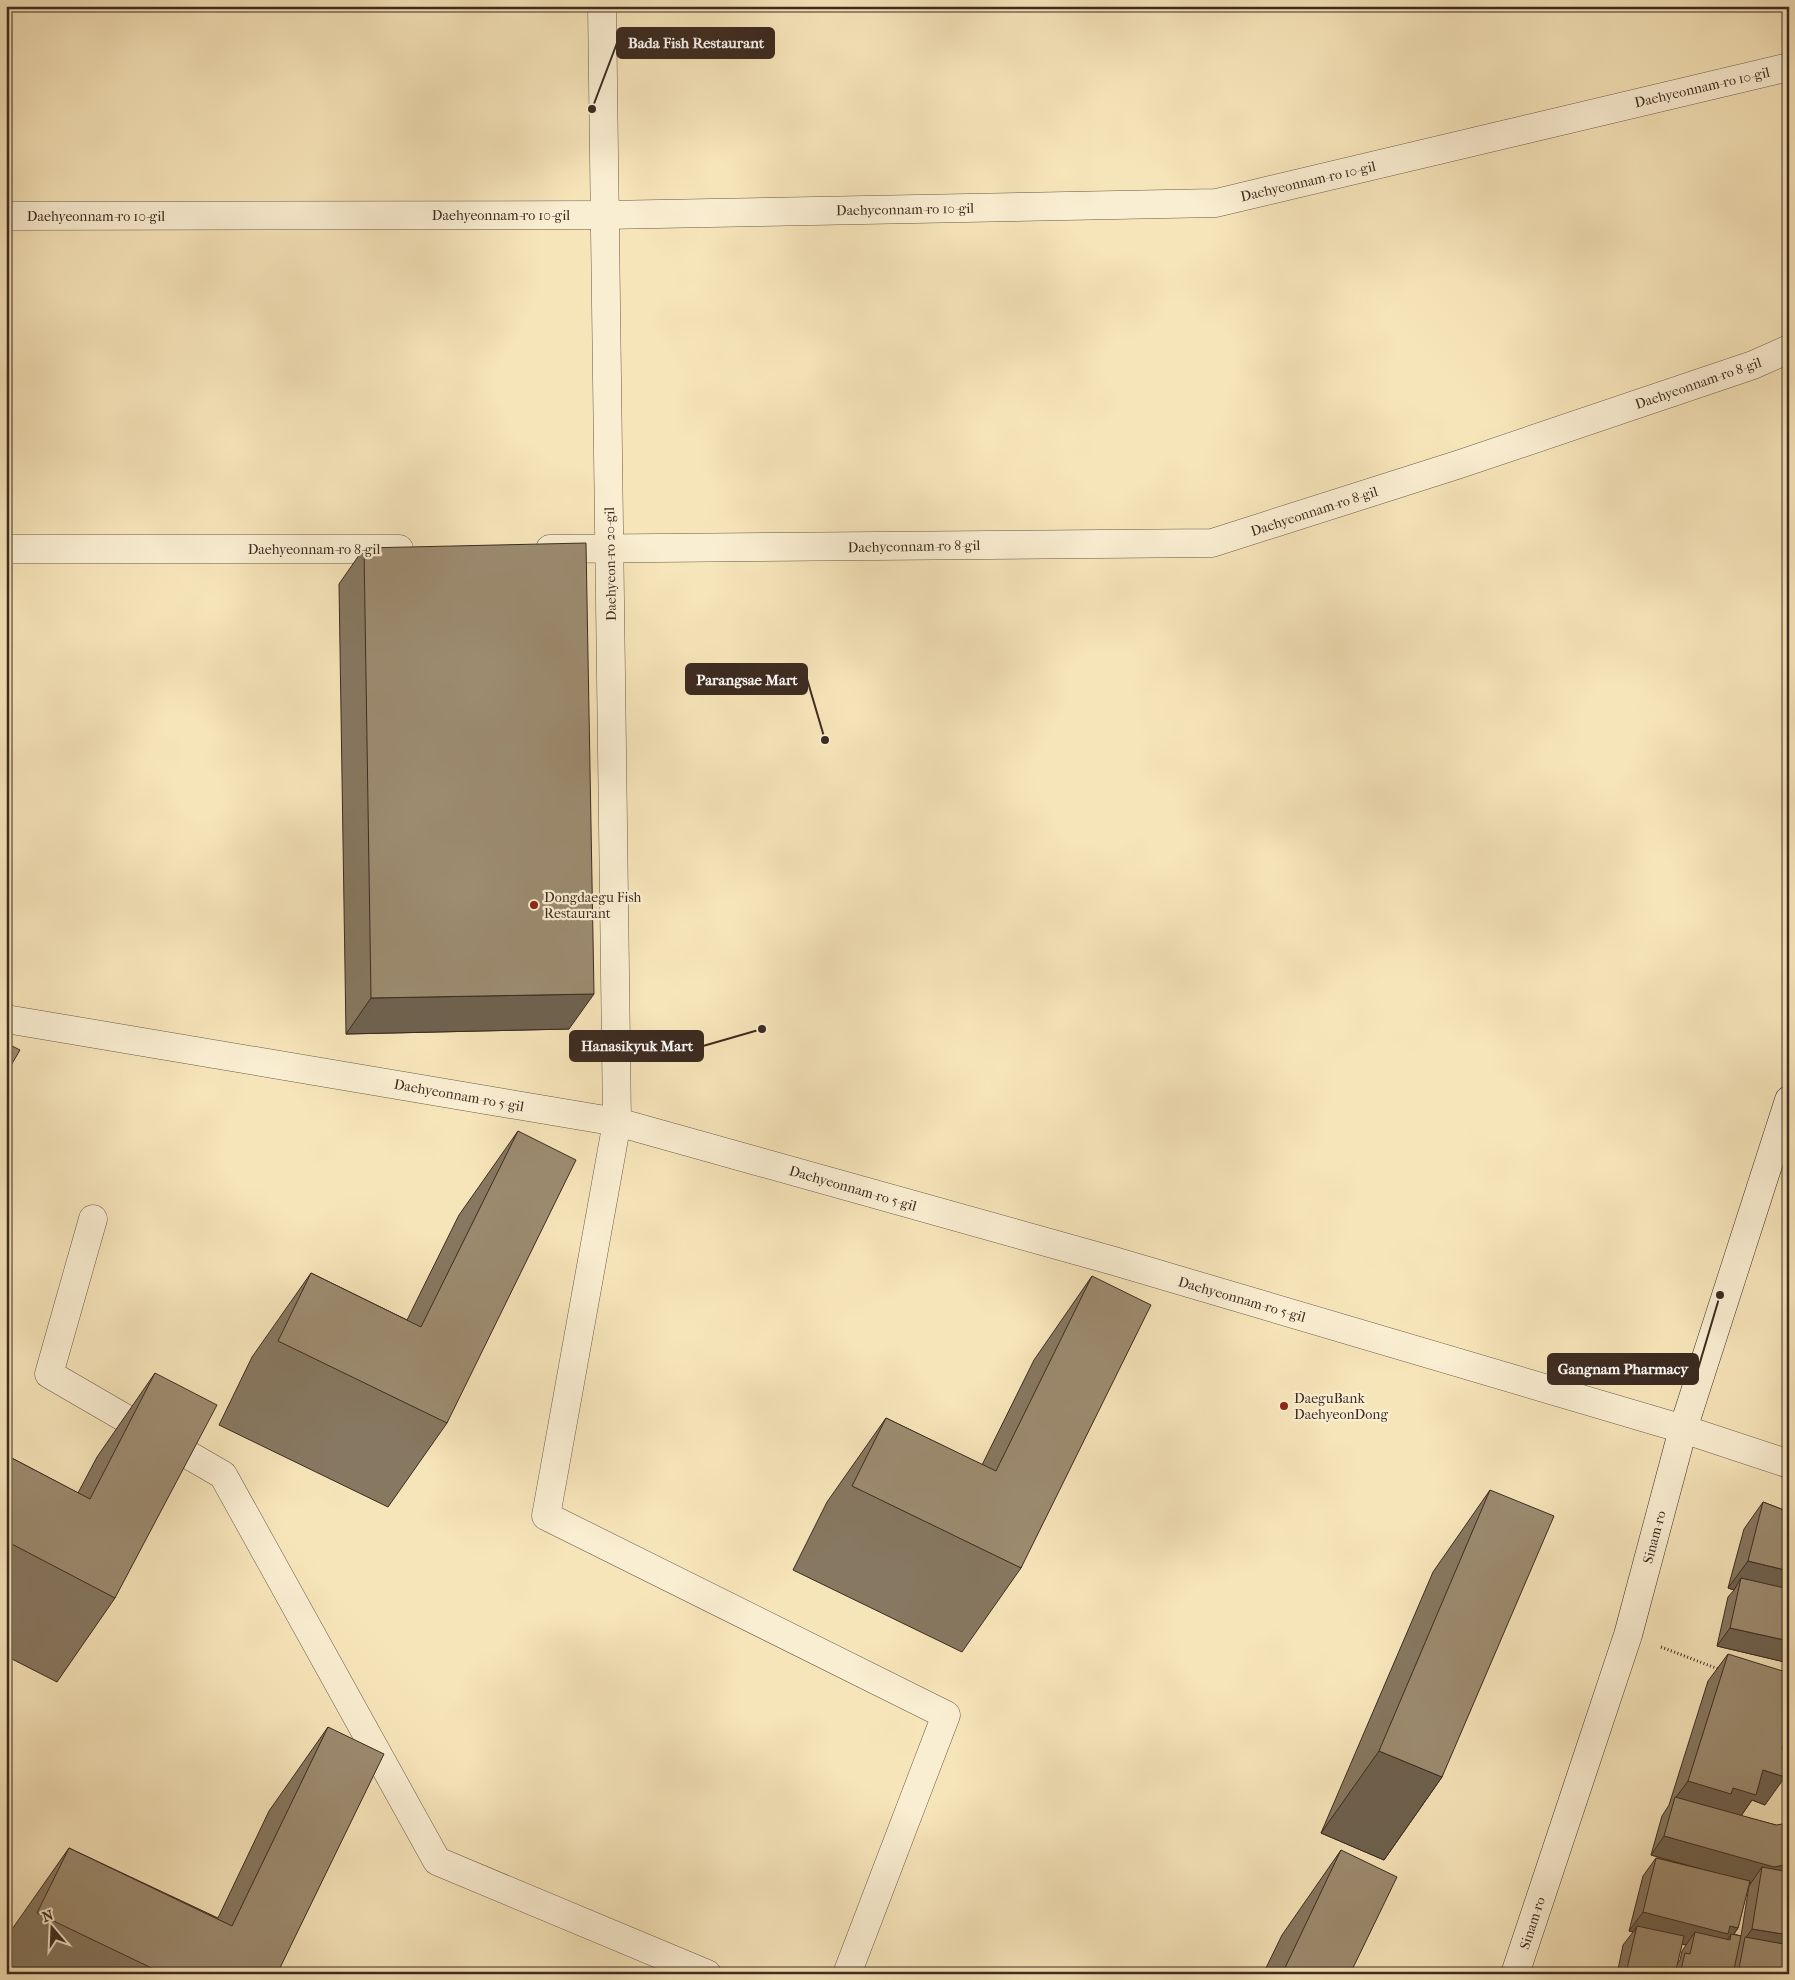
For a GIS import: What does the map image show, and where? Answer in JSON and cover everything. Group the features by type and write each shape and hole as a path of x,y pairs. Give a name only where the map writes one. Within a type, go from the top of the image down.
{"street":[{"name":"Daehyeon-ro 20-gil","path":"602,6 617,1122 546,1516 946,1715 847,1974"},
{"name":"Daehyeonnam-ro 10-gil","path":"6,216 605,215 1216,203 1789,67"},
{"name":"Daehyeonnam-ro 8-gil","path":"521,549 1212,543 1460,464 1753,365 1789,349"},
{"name":"Daehyeonnam-ro 8-gil","path":"6,549 422,549"},
{"name":"Daehyeonnam-ro 5-gil","path":"6,1019 617,1122 1105,1259 1682,1429 1789,1464"},
{"name":"Sinam-ro","path":"1515,1974 1628,1635 1682,1429 1789,1100"},
{"path":"93,1219 48,1374 223,1475 437,1861 707,1974"}],"path":[{"path":"1628,1635 1724,1671"}],"building":[{"path":"586,543 594,994 371,998 364,548"},
{"path":"6,1043 20,1050 6,1074"},
{"path":"518,1131 576,1160 447,1423 278,1341 311,1273 421,1327"},
{"path":"1092,1276 1151,1305 1021,1568 852,1486 886,1418 996,1471"},
{"path":"155,1373 217,1405 115,1598 6,1541 6,1455 90,1499"},
{"path":"1490,1490 1554,1516 1442,1777 1379,1751"},
{"path":"1763,1502 1789,1512 1789,1571 1748,1561"},
{"path":"1741,1578 1789,1589 1789,1641 1730,1628"},
{"path":"1728,1654 1789,1673 1789,1726 1782,1749 1789,1751 1789,1764 1785,1777 1763,1770 1756,1795 1733,1788 1731,1794 1688,1781"},
{"path":"328,1727 384,1754 277,1974 164,1974 37,1913 69,1848 232,1926"},
{"path":"1675,1797 1776,1825 1789,1823 1789,1864 1774,1867 1664,1836"},
{"path":"1341,1850 1397,1877 1350,1974 1282,1974"},
{"path":"1656,1858 1750,1881 1738,1928 1730,1926 1728,1934 1643,1912"},
{"path":"1762,1867 1789,1872 1789,1935 1752,1929"},
{"path":"1637,1926 1684,1936 1675,1974 1626,1973"},
{"path":"1695,1932 1730,1940 1731,1934 1741,1936 1733,1974 1680,1974 1685,1953 1690,1954"},
{"path":"1745,1937 1789,1945 1789,1974 1738,1974"}],"place":[{"name":"Bada Fish Restaurant","path":"592,109"},
{"name":"Parangsae Mart","path":"825,740"},
{"name":"Dongdaegu Fish Restaurant","path":"534,905"},
{"name":"Hanasikyuk Mart","path":"762,1029"},
{"name":"Gangnam Pharmacy","path":"1720,1295"},
{"name":"DaeguBank DaehyeonDong","path":"1284,1406"}]}
